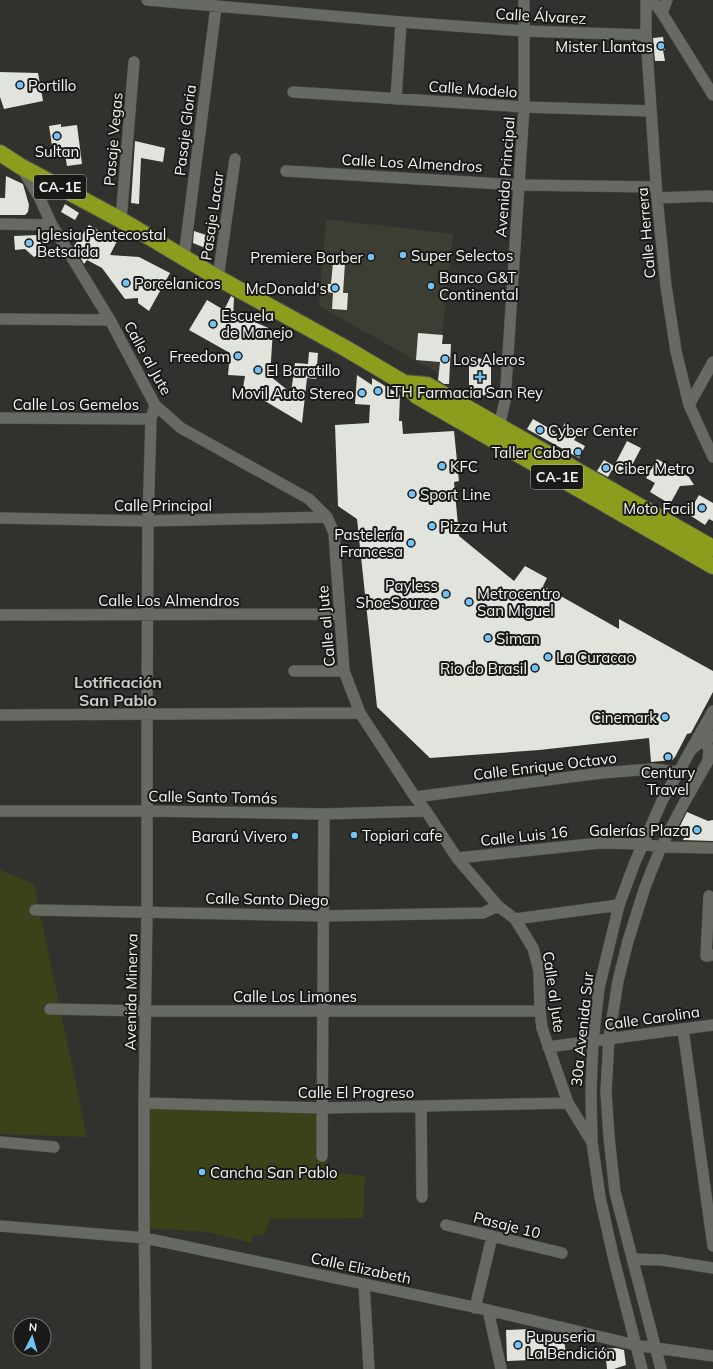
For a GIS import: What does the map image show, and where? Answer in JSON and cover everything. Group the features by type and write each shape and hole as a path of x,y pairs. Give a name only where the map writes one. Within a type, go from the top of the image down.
{"highway":[{"name":"CA-1E","path":"0,153 20,166 121,220 218,278 346,348 404,383 417,396 713,566"},
{"name":"CA-1E","path":"404,383 428,385 499,427 713,548"}],"street":[{"name":"Calle Álvarez","path":"147,0 216,7 525,31 646,35"},
{"name":"Avenida Principal","path":"499,427 505,401 524,107 524,0"},
{"name":"Calle Herrera","path":"646,0 646,35 651,111 666,286 676,351 688,405 713,456"},
{"path":"652,0 662,13 713,95"},
{"path":"662,13 667,0"},
{"name":"Pasaje Gloria","path":"184,258 216,7"},
{"path":"396,99 401,22"},
{"name":"Pasaje Vegas","path":"121,220 134,62"},
{"name":"Calle Modelo","path":"293,92 524,107 651,111"},
{"name":"Pasaje Lacar","path":"218,278 235,159"},
{"name":"Calle al Jute","path":"20,166 39,197 52,225 110,320 155,404 181,428 308,498 327,517 334,533 344,671 360,713 457,858 498,906 515,919 533,948 539,971 542,1028 568,1103 592,1142"},
{"name":"Calle Los Almendros","path":"286,171 657,192 713,197"},
{"path":"0,224 52,225"},
{"path":"0,319 110,320"},
{"path":"688,405 713,362"},
{"name":"Avenida Minerva","path":"146,1369 144,1103 148,912 148,520 151,419 155,404"},
{"name":"Calle Los Gemelos","path":"0,418 151,419"},
{"name":"Calle Principal","path":"0,518 148,520 327,517"},
{"name":"Calle Los Almendros","path":"0,615 339,614"},
{"path":"294,671 344,671"},
{"path":"0,715 360,713"},
{"path":"712,713 707,730 708,736 713,737"},
{"name":"30a Avenida Sur","path":"642,1369 600,1196 592,1142 590,1092 593,1041 599,988 619,905 662,801 712,713"},
{"path":"692,749 703,742 707,744 710,756"},
{"name":"30a Avenida Sur","path":"661,1369 615,1192 608,1137 606,1092 609,1038 618,981 628,941 645,887 661,847 710,756"},
{"name":"Calle Enrique Octavo","path":"415,797 601,773 652,770 678,772"},
{"name":"Calle Santo Tomás","path":"0,811 148,811 324,814 426,811"},
{"path":"322,1156 324,814"},
{"name":"Calle Luis 16","path":"457,858 600,843 643,844 661,847 713,848"},
{"path":"710,896 710,956"},
{"path":"515,919 619,905"},
{"name":"Calle Santo Diego","path":"35,910 324,916 483,913 498,906"},
{"name":"Calle Los Limones","path":"50,1009 146,1011 540,1011"},
{"name":"Calle Carolina","path":"548,1047 713,1025"},
{"path":"682,1029 713,1246"},
{"name":"Calle El Progreso","path":"144,1103 322,1108 568,1103"},
{"path":"421,1107 422,1196"},
{"path":"0,1142 54,1147"},
{"name":"Pasaje 10","path":"446,1225 562,1253"},
{"name":"Calle Elizabeth","path":"0,1226 144,1238 488,1310 635,1345 713,1356"},
{"path":"476,1308 492,1237"},
{"path":"632,1259 662,1260 713,1268"},
{"path":"364,1284 369,1369"},
{"path":"488,1310 502,1369"}],"shaded area":[{"path":"326,219 453,234 438,373 319,306"}],"green space":[{"path":"0,870 34,884 87,1137 0,1134"},
{"path":"144,1103 322,1108 328,1172 365,1176 363,1218 270,1219 264,1235 252,1235 252,1243 208,1232 144,1228"}],"building":[{"name":"Mister Llantas","path":"663,37 665,61 655,61 653,38"},
{"name":"Portillo","path":"0,72 38,73 43,101 4,109 0,97"},
{"path":"61,124 61,127 77,125 82,164 67,166 65,154 59,155 58,152 53,152 49,126"},
{"path":"135,141 165,148 163,162 141,158 139,204 131,203"},
{"path":"6,176 23,184 29,205 28,212 25,215 0,215 0,198 5,198"},
{"path":"65,204 79,213 75,220 61,212"},
{"path":"89,225 117,241 110,255 139,257 170,273 149,311 138,303 138,298 125,299 102,268 87,260 84,264 74,246"},
{"path":"194,231 215,238 210,250 193,243"},
{"name":"Iglesia Pentecostal Betsaida","path":"38,235 47,249 34,257 25,249 15,250 14,236"},
{"name":"McDonald's","path":"333,262 345,263 343,293 348,293 347,310 332,309 333,293 327,292 328,284 331,284"},
{"path":"231,296 234,298 233,318 250,320 273,330 270,376 291,393 295,363 308,364 309,352 318,353 316,379 307,378 302,423 243,388 245,376 228,375 230,353 189,330 207,300 224,310"},
{"path":"418,333 443,335 442,344 451,344 449,384 444,384 438,380 440,362 416,360"},
{"name":"Farmacia San Rey","path":"469,356 491,361 491,397 469,392"},
{"name":"Metrocentro San Miguel","path":"357,375 372,385 372,378 400,395 399,421 402,421 403,434 454,431 459,481 454,482 459,536 514,581 525,566 547,578 543,586 619,629 619,619 713,671 713,692 691,733 687,734 672,760 651,762 649,738 539,750 430,758 377,707 357,519 338,506 335,425 369,423 370,405 355,404"},
{"path":"533,419 559,434 565,423 579,432 574,440 585,446 579,458 527,429"},
{"path":"627,441 641,448 630,469 627,467 623,475 612,470"},
{"path":"657,459 689,477 694,485 680,486 670,504 650,492 655,483 646,478"},
{"name":"Ciber Metro","path":"604,460 614,466 608,477 597,471"},
{"name":"Moto Facil","path":"699,495 713,503 713,521 709,519 705,525 688,514"},
{"name":"Galerías Plaza","path":"687,812 708,821 713,820 713,841 683,840 686,833 679,828"},
{"path":"530,1329 530,1338 550,1338 550,1340 564,1341 567,1359 551,1359 531,1356 531,1360 507,1361 506,1330"},
{"path":"616,1348 624,1350 626,1365 614,1369 607,1369 605,1349"}],"place":[{"name":"Mister Llantas","path":"661,46"},
{"name":"Portillo","path":"20,85"},
{"name":"Sultan","path":"57,136"},
{"name":"Iglesia Pentecostal Betsaida","path":"29,243"},
{"name":"Super Selectos","path":"403,255"},
{"name":"Premiere Barber","path":"371,257"},
{"name":"Porcelanicos","path":"126,283"},
{"name":"Banco G&T Continental","path":"431,286"},
{"name":"McDonald's","path":"335,288"},
{"name":"Escuela de Manejo","path":"213,324"},
{"name":"Freedom","path":"238,356"},
{"name":"Los Aleros","path":"445,359"},
{"name":"El Baratillo","path":"258,370"},
{"name":"Farmacia San Rey","path":"480,377"},
{"name":"LTH","path":"378,391"},
{"name":"Movil Auto Stereo","path":"362,393"},
{"name":"Cyber Center","path":"540,430"},
{"name":"Taller Caba","path":"578,452"},
{"name":"KFC","path":"442,466"},
{"name":"Ciber Metro","path":"606,468"},
{"name":"Sport Line","path":"412,494"},
{"name":"Moto Facil","path":"702,508"},
{"name":"Pizza Hut","path":"432,526"},
{"name":"Pastelería Francesa","path":"411,543"},
{"name":"Payless ShoeSource","path":"446,594"},
{"name":"Metrocentro San Miguel","path":"469,602"},
{"name":"Siman","path":"488,638"},
{"name":"La Curacao","path":"548,657"},
{"name":"Rio do Brasil","path":"535,668"},
{"name":"Cinemark","path":"665,717"},
{"name":"Century Travel","path":"668,757"},
{"name":"Galerías Plaza","path":"697,830"},
{"name":"Topiari cafe","path":"354,835"},
{"name":"Bararú Vivero","path":"295,836"},
{"name":"Cancha San Pablo","path":"202,1172"},
{"name":"Pupuseria La Bendición","path":"518,1345"}],"district":[{"name":"Lotificación San Pablo","path":"118,691"}]}
